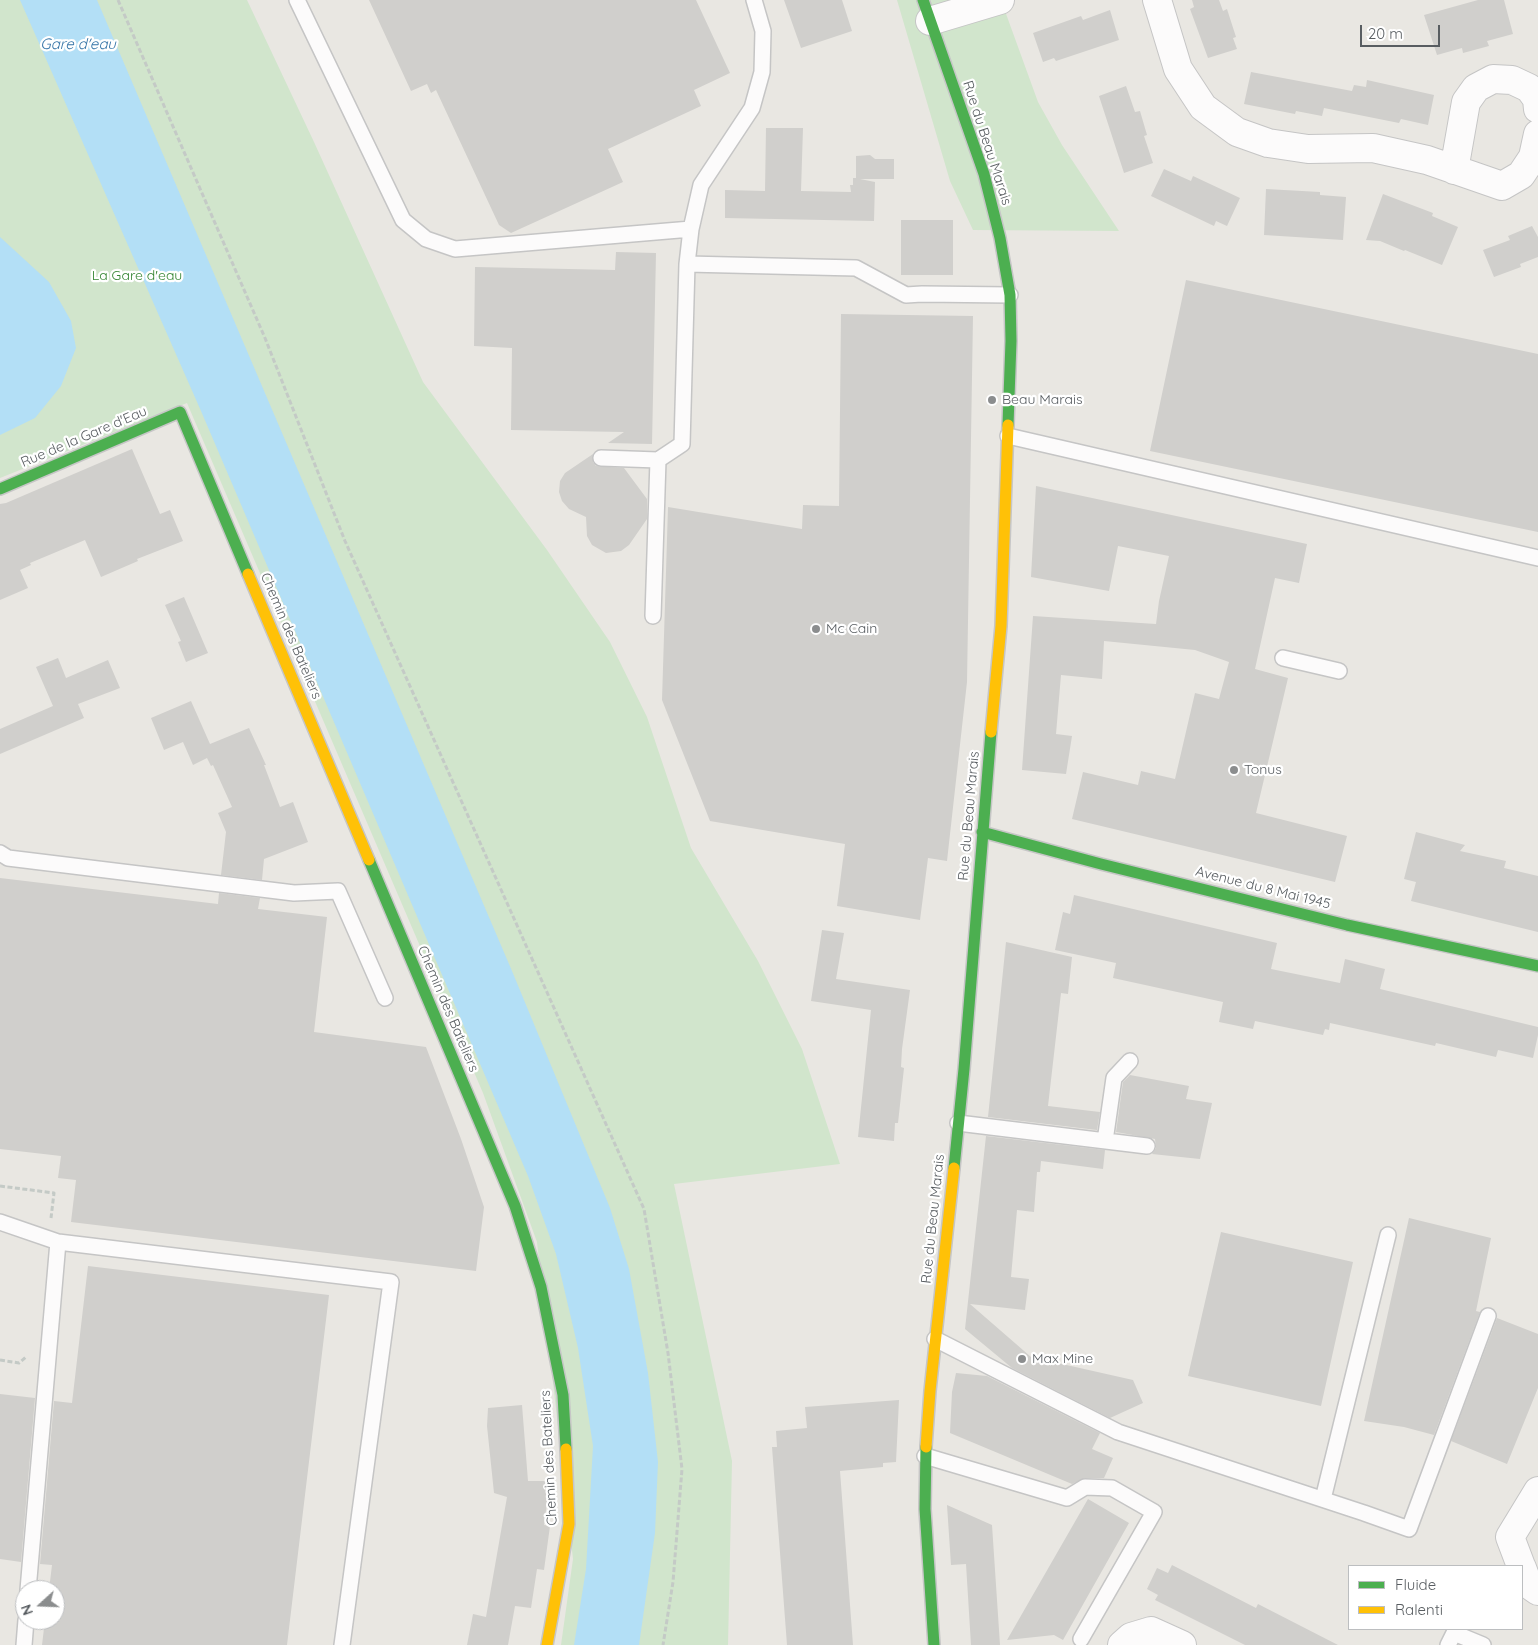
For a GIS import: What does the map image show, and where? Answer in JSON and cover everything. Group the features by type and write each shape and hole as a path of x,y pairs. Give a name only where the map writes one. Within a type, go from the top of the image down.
{"street":[{"path":"927,10 1000,0"},
{"path":"1156,0 1178,69 1203,107 1237,132 1268,143 1308,150 1373,148 1426,160 1502,186 1520,175 1533,157 1538,134"},
{"name":"Rue du Beau Marais","path":"927,10 984,174 1000,238 1010,296 1011,341 1001,626 958,1123 935,1339 925,1456 925,1510 934,1645"},
{"path":"1454,170 1466,102 1476,88 1493,80 1512,80 1529,88 1537,99 1538,109"},
{"name":"Rue de la Gare d'Eau","path":"0,489 180,412"},
{"name":"Chemin des Bateliers","path":"180,412 515,1206 541,1287 563,1394 569,1524 547,1645"},
{"name":"Avenue du 8 Mai 1945","path":"982,832 1101,864 1347,924 1538,966"},
{"path":"1521,1565 1510,1537 1538,1491"},
{"path":"1523,1570 1528,1584 1538,1591"},
{"path":"1122,1645 1131,1637 1151,1631 1182,1645"}],"lane":[{"path":"297,0 403,220 426,239 455,249 691,229"},
{"path":"601,458 658,460 682,444 687,264 691,229 701,185 752,108 762,72 763,31 754,0"},
{"path":"687,264 856,268 906,295 1010,296"},
{"path":"1008,436 1538,558"},
{"path":"654,616 658,460"},
{"path":"1283,658 1339,670"},
{"path":"0,854 8,858 294,893 338,890 385,998"},
{"path":"1105,1141 1114,1078 1130,1061"},
{"path":"958,1123 1147,1146"},
{"path":"0,1222 58,1242 391,1282 342,1645"},
{"path":"1323,1499 1388,1235"},
{"path":"29,1580 58,1242"},
{"path":"935,1339 1118,1432 1409,1529 1488,1316"},
{"path":"925,1456 1067,1498 1085,1487 1112,1488 1154,1512 1081,1639"},
{"path":"24,1645 25,1630"},
{"path":"1448,1645 1454,1633 1483,1645"}],"path":[{"path":"118,0 265,338 345,541 644,1209 668,1353 682,1469 673,1582 663,1645"}],"green space":[{"name":"La Gare d'eau","path":"0,0 247,0 423,382 547,550 610,642 647,717 691,848 758,961 802,1049 840,1164 674,1184 732,1461 728,1645 561,1645 573,1559 537,1242 483,1093 187,403 0,478"},
{"path":"897,0 1001,0 1038,102 1062,145 1119,231 973,230 950,181"}],"water":[{"name":"Gare d'eau","path":"20,0 97,0 512,971 610,1208 629,1269 648,1373 658,1462 655,1533 639,1645 574,1645 586,1569 593,1446 578,1348 556,1254 528,1176 201,411"},
{"path":"0,237 49,282 71,321 76,348 61,386 35,418 0,435"}],"building":[{"path":"369,0 696,0 730,73 694,90 701,106 608,149 623,182 511,233 499,225 436,90 431,93 427,84 411,91"},
{"path":"784,0 842,0 852,31 801,48"},
{"path":"1192,0 1219,0 1223,11 1227,9 1236,37 1233,38 1237,49 1208,58 1190,9 1194,7"},
{"path":"1478,0 1504,0 1513,34 1487,41 1489,46 1463,53 1462,48 1437,55 1424,15"},
{"path":"1110,10 1119,40 1056,61 1054,58 1043,62 1033,33 1081,16 1083,20"},
{"path":"1251,72 1352,91 1354,85 1366,87 1367,80 1434,95 1428,125 1401,119 1399,123 1324,108 1322,116 1296,111 1295,114 1244,104"},
{"path":"1126,86 1135,112 1140,111 1147,135 1144,136 1153,163 1124,173 1099,96"},
{"path":"766,128 803,128 801,191 851,192 850,185 853,185 853,178 856,178 856,156 870,155 875,159 894,159 894,179 860,179 875,182 874,221 725,218 725,190 765,191"},
{"path":"1164,169 1191,181 1193,176 1240,198 1227,226 1216,221 1214,226 1151,196"},
{"path":"1266,189 1320,192 1320,195 1346,197 1343,240 1264,235"},
{"path":"1383,194 1433,213 1432,216 1458,227 1442,265 1380,241 1366,240"},
{"path":"901,220 953,220 953,275 901,275"},
{"path":"1532,226 1538,237 1538,257 1520,264 1521,267 1494,277 1483,250 1510,240 1508,236"},
{"path":"616,252 656,253 652,444 608,443 624,432 511,430 512,348 474,346 475,267 615,270"},
{"path":"1186,280 1538,354 1538,532 1150,451"},
{"name":"Mc Cain","path":"841,314 973,316 967,682 947,861 928,858 920,920 837,906 845,844 710,821 662,700 668,507 802,529 803,505 839,506"},
{"path":"132,449 160,514 170,510 183,541 137,559 138,561 101,577 85,540 30,563 31,565 20,570 28,588 0,600 0,504"},
{"path":"593,454 593,462 596,466 624,468 647,499 647,519 629,545 621,551 606,553 592,545 587,536 586,517 569,509 562,501 559,492 560,481 565,473"},
{"path":"1036,486 1307,544 1299,583 1275,578 1255,669 1288,678 1256,813 1347,836 1335,882 1072,819 1083,772 1138,785 1141,771 1175,779 1195,693 1219,699 1229,662 1195,650 1104,641 1102,679 1061,675 1056,734 1072,736 1066,774 1022,770 1033,616 1156,624 1169,556 1118,546 1109,591 1031,577"},
{"path":"184,597 208,653 186,662 178,642 181,641 165,605"},
{"path":"58,658 66,678 108,660 120,688 78,704 84,718 0,754 0,729 53,706 36,667"},
{"path":"191,701 210,744 249,728 266,765 264,765 280,807 293,802 308,842 264,859 262,880 221,875 226,832 218,813 232,807 213,765 211,766 207,758 193,765 183,742 164,750 151,718"},
{"path":"1416,832 1465,845 1460,851 1506,861 1504,868 1538,876 1538,932 1411,901 1416,882 1404,879"},
{"path":"0,878 218,904 219,893 260,898 258,909 327,917 314,1032 426,1047 461,1139 484,1207 476,1271 71,1222 76,1180 58,1178 61,1156 0,1149"},
{"path":"1074,895 1277,943 1271,969 1340,983 1345,959 1385,969 1380,989 1538,1027 1533,1058 1498,1050 1496,1057 1436,1043 1435,1046 1330,1023 1329,1030 1325,1029 1323,1035 1255,1021 1253,1029 1219,1022 1223,1002 1113,978 1116,963 1055,950 1063,912 1070,914"},
{"path":"822,930 844,933 836,979 910,990 902,1049 901,1067 904,1068 898,1123 895,1123 894,1141 858,1137 871,1010 811,1001"},
{"path":"1006,942 1072,957 1068,994 1061,993 1048,1106 1100,1112 1097,1130 988,1117"},
{"path":"1130,1075 1189,1086 1186,1099 1212,1103 1200,1159 1152,1154 1156,1148 1155,1139 1116,1132 1123,1082"},
{"path":"986,1136 1105,1150 1103,1169 1041,1161 1040,1172 1037,1172 1034,1212 1017,1210 1011,1277 1029,1279 1025,1310 970,1304 1031,1357 1133,1380 1143,1403 1110,1418 1012,1368 965,1329"},
{"path":"1409,1218 1491,1238 1476,1311 1480,1312 1434,1435 1404,1427 1364,1421"},
{"path":"1221,1232 1353,1262 1321,1406 1188,1376"},
{"path":"88,1266 329,1295 287,1645 42,1645 44,1630 65,1630 65,1580 50,1580 52,1565 40,1564 54,1401 72,1403"},
{"path":"1497,1318 1538,1334 1538,1388 1507,1464 1451,1441"},
{"path":"956,1373 987,1376 1100,1433 1092,1449 1113,1458 1104,1478 1085,1478 1072,1484 950,1433 952,1392"},
{"path":"0,1394 35,1398 21,1562 0,1559"},
{"path":"899,1400 896,1462 883,1463 883,1467 840,1471 853,1645 787,1645 772,1447 777,1447 776,1431 807,1428 805,1407"},
{"path":"522,1405 528,1481 546,1481 546,1495 548,1495 544,1525 550,1526 544,1570 537,1569 531,1608 515,1606 508,1645 467,1645 473,1614 486,1617 507,1497 494,1493 487,1426 488,1408"},
{"path":"1088,1499 1129,1523 1063,1640 1054,1635 1007,1640"},
{"path":"947,1505 992,1525 1000,1645 971,1645 966,1564 951,1565"},
{"path":"1172,1565 1256,1608 1258,1604 1338,1645 1245,1645 1155,1600 1158,1595 1147,1589 1157,1568 1168,1573"}],"traffic: fast":[{"path":"923,0 984,174 1000,238 1010,295 1011,341 1008,425"},
{"path":"0,489 180,412 248,574"},
{"path":"954,1168 964,1069 991,732"},
{"path":"982,832 1101,864 1347,925 1538,966"},
{"path":"369,860 515,1206 541,1287 563,1395 566,1449"},
{"path":"926,1447 925,1509 934,1645"}],"traffic: slow":[{"path":"991,732 1001,626 1008,425"},
{"path":"248,574 369,860"},
{"path":"926,1447 930,1391 954,1168"},
{"path":"547,1645 569,1524 566,1449"}],"place":[{"name":"Beau Marais","path":"992,400"},
{"name":"Mc Cain","path":"816,629"},
{"name":"Tonus","path":"1234,770"},
{"name":"Max Mine","path":"1022,1359"}]}
